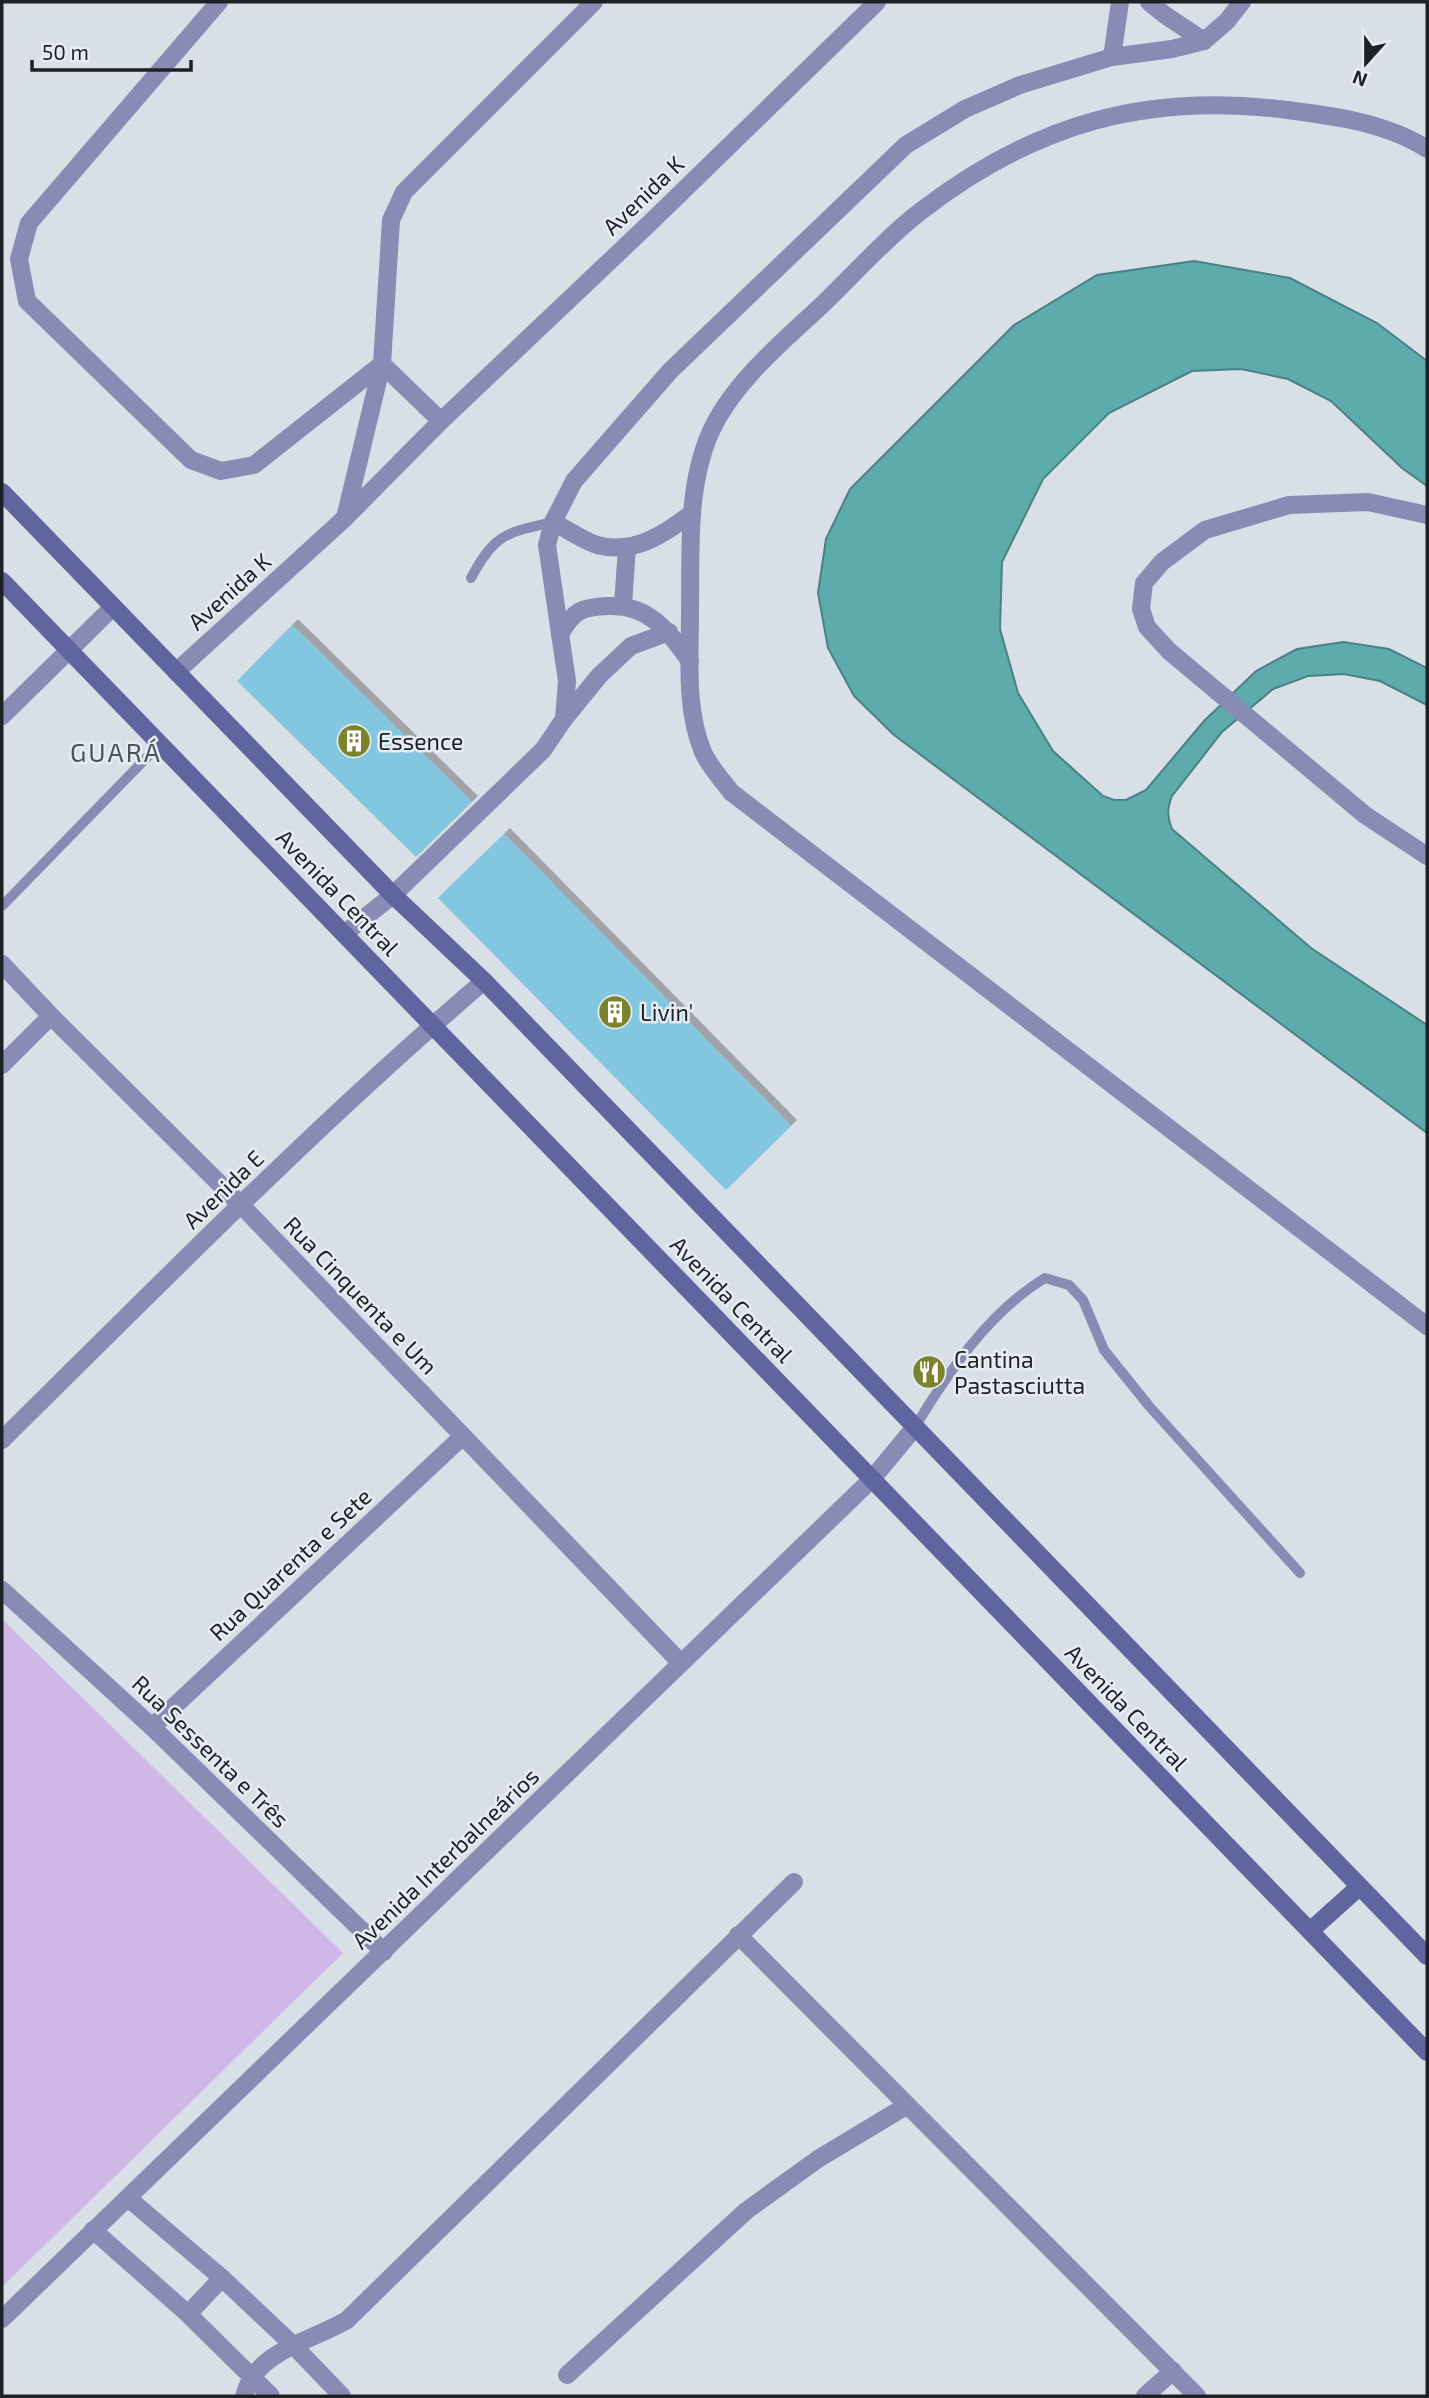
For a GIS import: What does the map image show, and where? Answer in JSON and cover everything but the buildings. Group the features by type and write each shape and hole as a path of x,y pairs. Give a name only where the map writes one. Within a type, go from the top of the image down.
{"main road":[{"name":"Avenida Central","path":"2,492 393,895 484,981 1427,1956"},
{"name":"Avenida Central","path":"2,581 1427,2052"},
{"path":"1310,1931 1359,1887"}],"street":[{"path":"219,2 29,223 19,259 27,301 191,460 221,471 254,465 382,365"},
{"path":"345,517 382,365 391,220 404,192 594,2"},
{"name":"Avenida K","path":"176,671 345,517 441,421 877,2"},
{"path":"1112,57 1119,2"},
{"path":"1149,2 1204,41"},
{"path":"564,719 567,681 547,545 553,522 574,481 670,371 906,145 965,109 1020,85 1112,57 1172,49 1204,41 1227,21 1241,2"},
{"path":"1427,149 1411,139 1340,116 1258,106 1175,105 1101,117 1037,140 972,174 919,212 761,365 734,395 711,431 692,513 690,661 692,705 703,753 731,792 1427,1326"},
{"path":"382,365 441,421"},
{"path":"1427,514 1368,502 1289,505 1206,530 1162,562 1144,583 1141,609 1147,627 1169,651 1365,815 1427,856"},
{"path":"553,522 597,545 631,547 667,533 692,513"},
{"path":"623,605 626,547"},
{"path":"560,634 572,614 593,606 623,605 638,609 669,632 690,661"},
{"path":"2,716 113,607"},
{"path":"344,934 393,895 542,750 599,676 631,646 669,632"},
{"name":"Rua Cinquenta e Um","path":"2,964 241,1205 681,1663"},
{"name":"Avenida E","path":"2,1440 241,1205 484,981"},
{"path":"2,1065 51,1016"},
{"name":"Avenida Interbalneários","path":"2,2319 872,1479 915,1427"},
{"name":"Rua Quarenta e Sete","path":"152,1727 462,1437"},
{"name":"Rua Sessenta e Três","path":"2,1590 152,1727 384,1952"},
{"path":"244,2396 253,2376 293,2345 324,2334 347,2320 794,1882"},
{"path":"738,1935 1197,2396"},
{"path":"567,2375 746,2211 818,2159 906,2106"},
{"path":"128,2198 222,2278 342,2396"},
{"path":"93,2230 188,2314 271,2396"},
{"path":"188,2314 222,2278"},
{"path":"1145,2396 1173,2371"}],"lane":[{"path":"471,578 485,552 509,533 553,522"},
{"path":"2,906 160,744"},
{"path":"915,1427 965,1351 1024,1291 1045,1278 1069,1285 1083,1300 1104,1350 1149,1406 1300,1573"}],"shaded area":[{"path":"2,1619 343,1953 2,2287"}],"water":[{"path":"1194,261 1290,278 1377,323 1427,361 1427,486 1402,468 1331,401 1288,379 1241,369 1192,371 1109,413 1043,479 1002,562 1000,629 1018,693 1053,751 1103,796 1114,800 1126,800 1146,790 1204,721 1256,671 1297,649 1343,642 1389,649 1427,668 1427,705 1380,681 1344,674 1308,676 1273,689 1222,732 1172,796 1168,812 1172,829 1311,948 1427,1025 1427,1133 894,735 854,696 828,648 818,593 826,539 850,489 1014,325 1097,275"}],"place":[{"name":"Essence","path":"354,741"},
{"name":"Livin'","path":"615,1012"},
{"name":"Cantina Pastasciutta","path":"929,1372"}],"district":[{"name":"GUARÁ","path":"116,751"}]}
